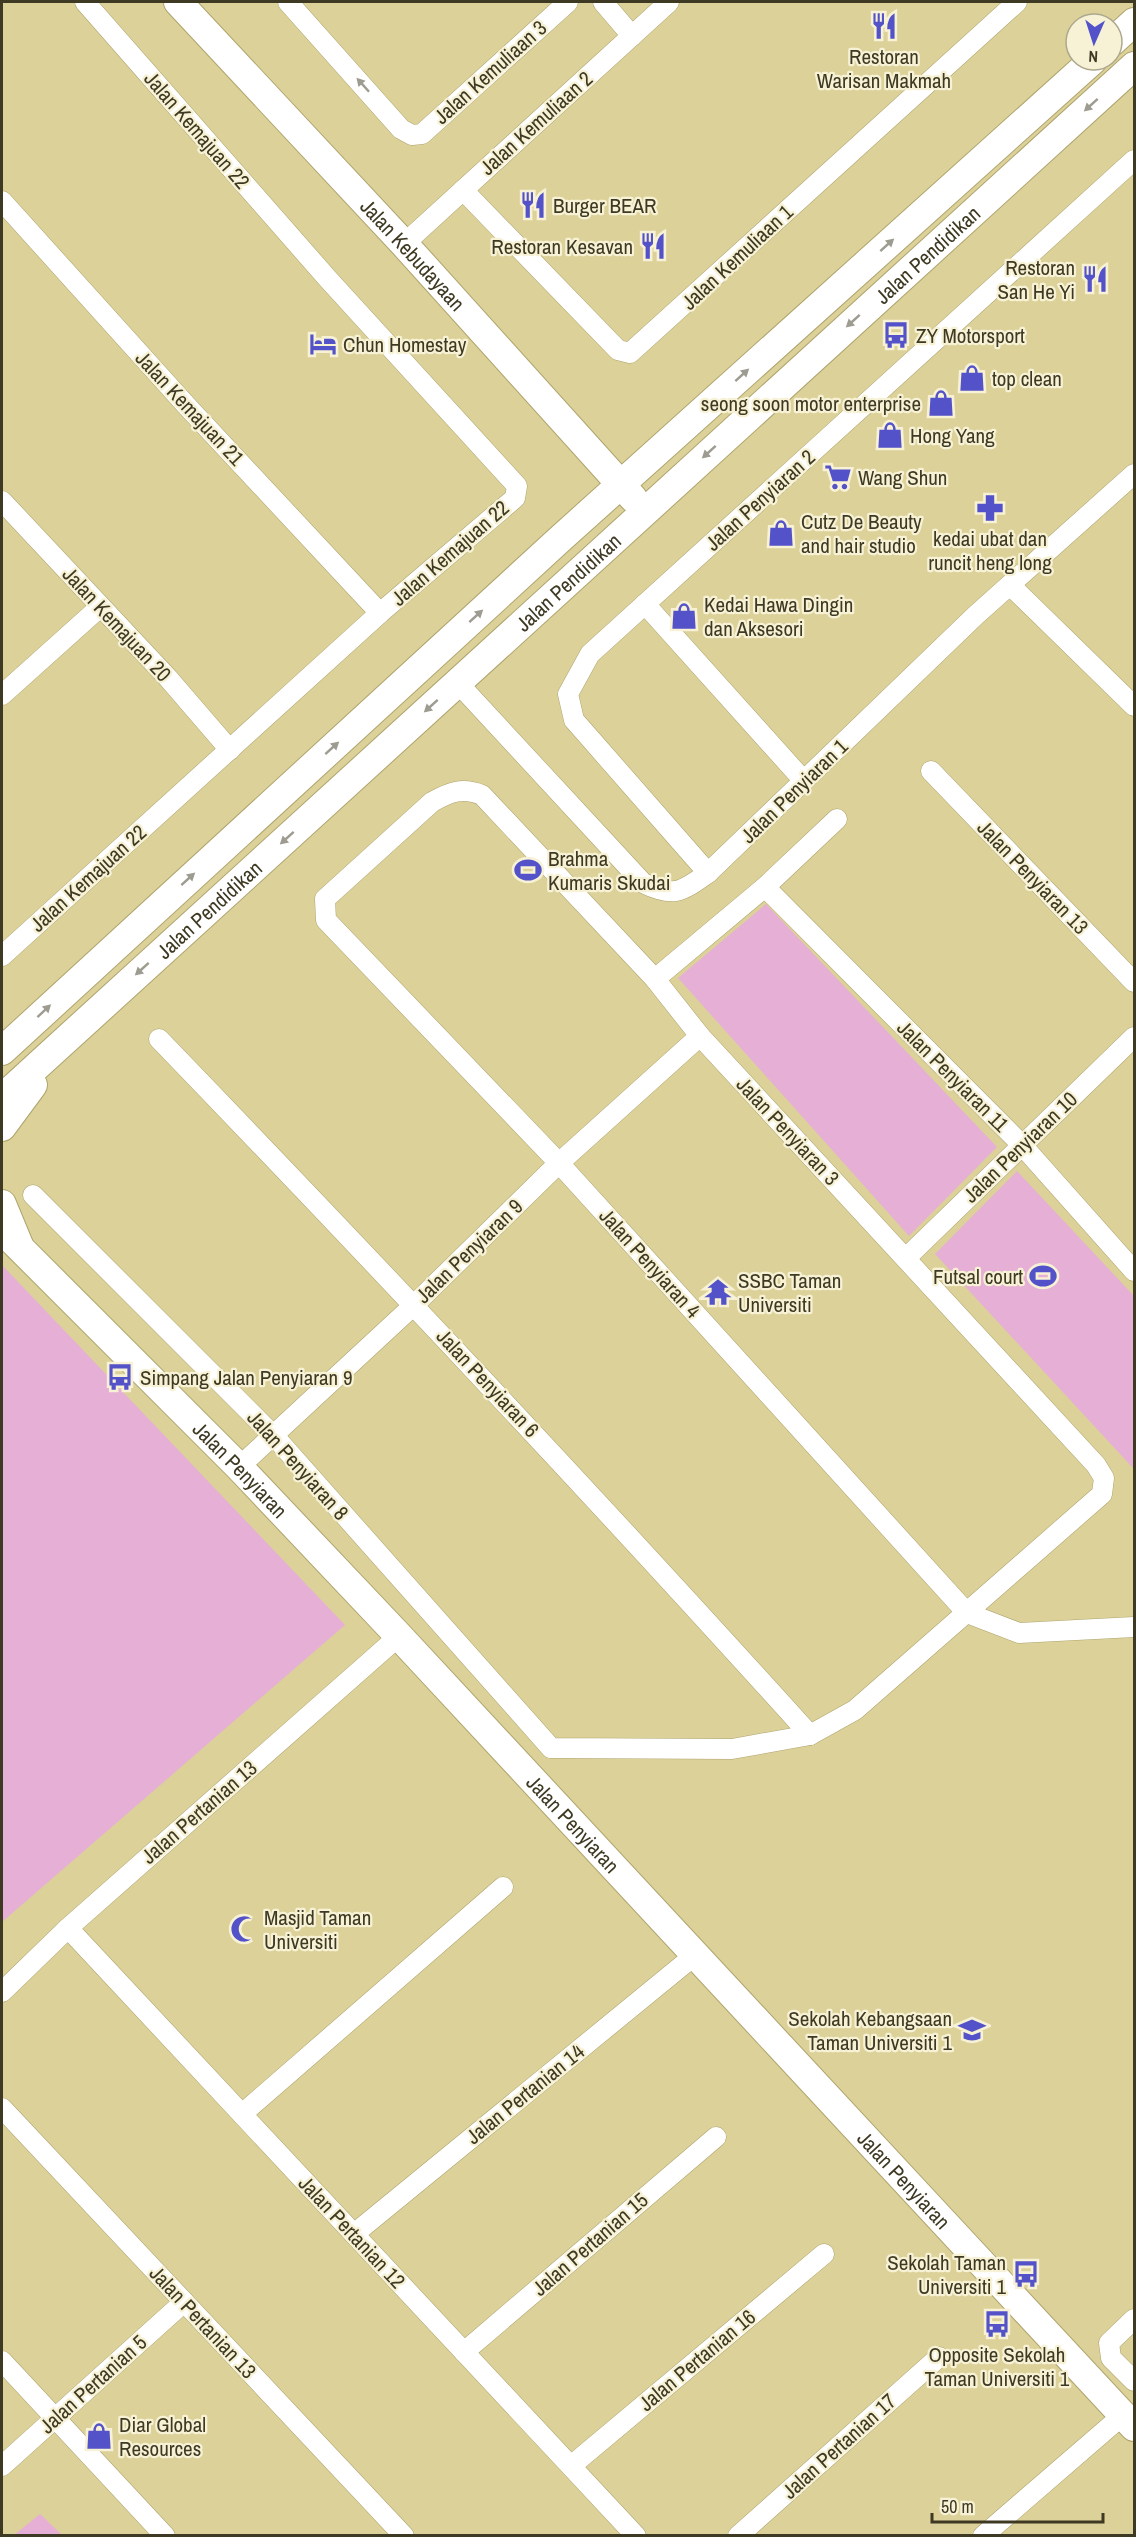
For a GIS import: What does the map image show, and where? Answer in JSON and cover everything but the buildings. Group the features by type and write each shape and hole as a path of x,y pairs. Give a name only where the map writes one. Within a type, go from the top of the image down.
{"main road":[{"name":"Jalan Kebudayaan","path":"178,2 404,244 644,511"},
{"name":"Jalan Pendidikan","path":"2,1098 1134,66"},
{"name":"Jalan Pendidikan","path":"2,1051 620,485 1079,72"},
{"path":"2,1128 70,1035"},
{"path":"2,1204 11,1243"},
{"name":"Jalan Penyiaran","path":"2,1230 11,1243 239,1467 399,1636 1129,2421"}],"street":[{"name":"Jalan Kemajuan 22","path":"2,956 380,613 515,498 517,486 328,279 85,2"},
{"name":"Jalan Kemuliaan 3","path":"288,2 402,129 412,135 422,134 568,2"},
{"path":"603,2 632,36"},
{"name":"Jalan Kemuliaan 2","path":"404,244 669,2"},
{"name":"Jalan Kemuliaan 1","path":"463,190 618,350 630,353 1017,2"},
{"name":"Jalan Penyiaran 2","path":"708,873 574,720 568,694 590,654 1134,160"},
{"name":"Jalan Kemajuan 21","path":"2,201 186,405 380,613"},
{"name":"Jalan Penyiaran 1","path":"457,682 643,883 663,893 681,891 708,873 1011,585 1134,474"},
{"name":"Jalan Kemajuan 20","path":"2,501 168,678 230,750"},
{"path":"1011,585 1134,706"},
{"path":"645,604 804,781"},
{"path":"2,695 100,607"},
{"name":"Jalan Penyiaran 13","path":"931,771 1134,982"},
{"name":"Jalan Penyiaran 4","path":"482,795 471,791 452,791 432,802 325,899 326,920 559,1163 967,1613"},
{"name":"Jalan Penyiaran 3","path":"482,795 655,979 700,1036 1096,1465 1104,1478 1102,1494 967,1613"},
{"path":"655,979 765,887 837,819"},
{"name":"Jalan Penyiaran 11","path":"765,887 1021,1144 1134,1270"},
{"name":"Jalan Penyiaran 9","path":"239,1467 275,1437 415,1304 559,1163 700,1036"},
{"name":"Jalan Penyiaran 10","path":"906,1258 1021,1144 1134,1037"},
{"name":"Jalan Penyiaran 6","path":"159,1039 415,1304 630,1535 810,1735"},
{"name":"Jalan Penyiaran 8","path":"33,1195 275,1437 551,1748 732,1749 810,1735"},
{"path":"810,1735 855,1710 967,1613 1019,1633 1134,1627"},
{"name":"Jalan Pertanian 13","path":"2,1992 68,1928 399,1636"},
{"path":"242,2114 503,1887"},
{"name":"Jalan Pertanian 12","path":"68,1928 636,2535"},
{"name":"Jalan Pertanian 14","path":"354,2234 695,1955"},
{"name":"Jalan Pertanian 13","path":"2,2108 404,2535"},
{"name":"Jalan Pertanian 15","path":"464,2352 716,2137"},
{"name":"Jalan Pertanian 16","path":"571,2466 824,2254"},
{"name":"Jalan Pertanian 5","path":"2,2466 184,2302"},
{"path":"1134,2319 1109,2343 1111,2358 1134,2381"},
{"name":"Jalan Pertanian 17","path":"738,2535 939,2357"},
{"path":"2,2361 165,2535"},
{"path":"983,2535 1129,2421"}],"shaded area":[{"path":"766,904 997,1147 909,1236 678,978"},
{"path":"1017,1171 1134,1296 1133,1468 935,1254"},
{"path":"2,1265 345,1625 2,1922"},
{"path":"40,2514 62,2535 14,2535"}],"place":[{"name":"Restoran Warisan Makmah","path":"884,26"},
{"name":"Burger BEAR","path":"533,205"},
{"name":"Restoran Kesavan","path":"653,246"},
{"name":"Restoran San He Yi","path":"1095,279"},
{"name":"ZY Motorsport","path":"896,335"},
{"name":"Chun Homestay","path":"323,344"},
{"name":"top clean","path":"972,378"},
{"name":"seong soon motor enterprise","path":"941,403"},
{"name":"Hong Yang","path":"890,435"},
{"name":"Wang Shun","path":"838,477"},
{"name":"kedai ubat dan runcit heng long","path":"990,508"},
{"name":"Cutz De Beauty and hair studio","path":"781,533"},
{"name":"Kedai Hawa Dingin dan Aksesori","path":"684,616"},
{"name":"Brahma Kumaris Skudai","path":"528,870"},
{"name":"Futsal court","path":"1043,1276"},
{"name":"SSBC Taman Universiti","path":"718,1292"},
{"name":"Simpang Jalan Penyiaran 9","path":"120,1377"},
{"name":"Masjid Taman Universiti","path":"244,1929"},
{"name":"Sekolah Kebangsaan Taman Universiti 1","path":"972,2030"},
{"name":"Sekolah Taman Universiti 1","path":"1026,2274"},
{"name":"Opposite Sekolah Taman Universiti 1","path":"997,2324"},
{"name":"Diar Global Resources","path":"99,2436"}]}
